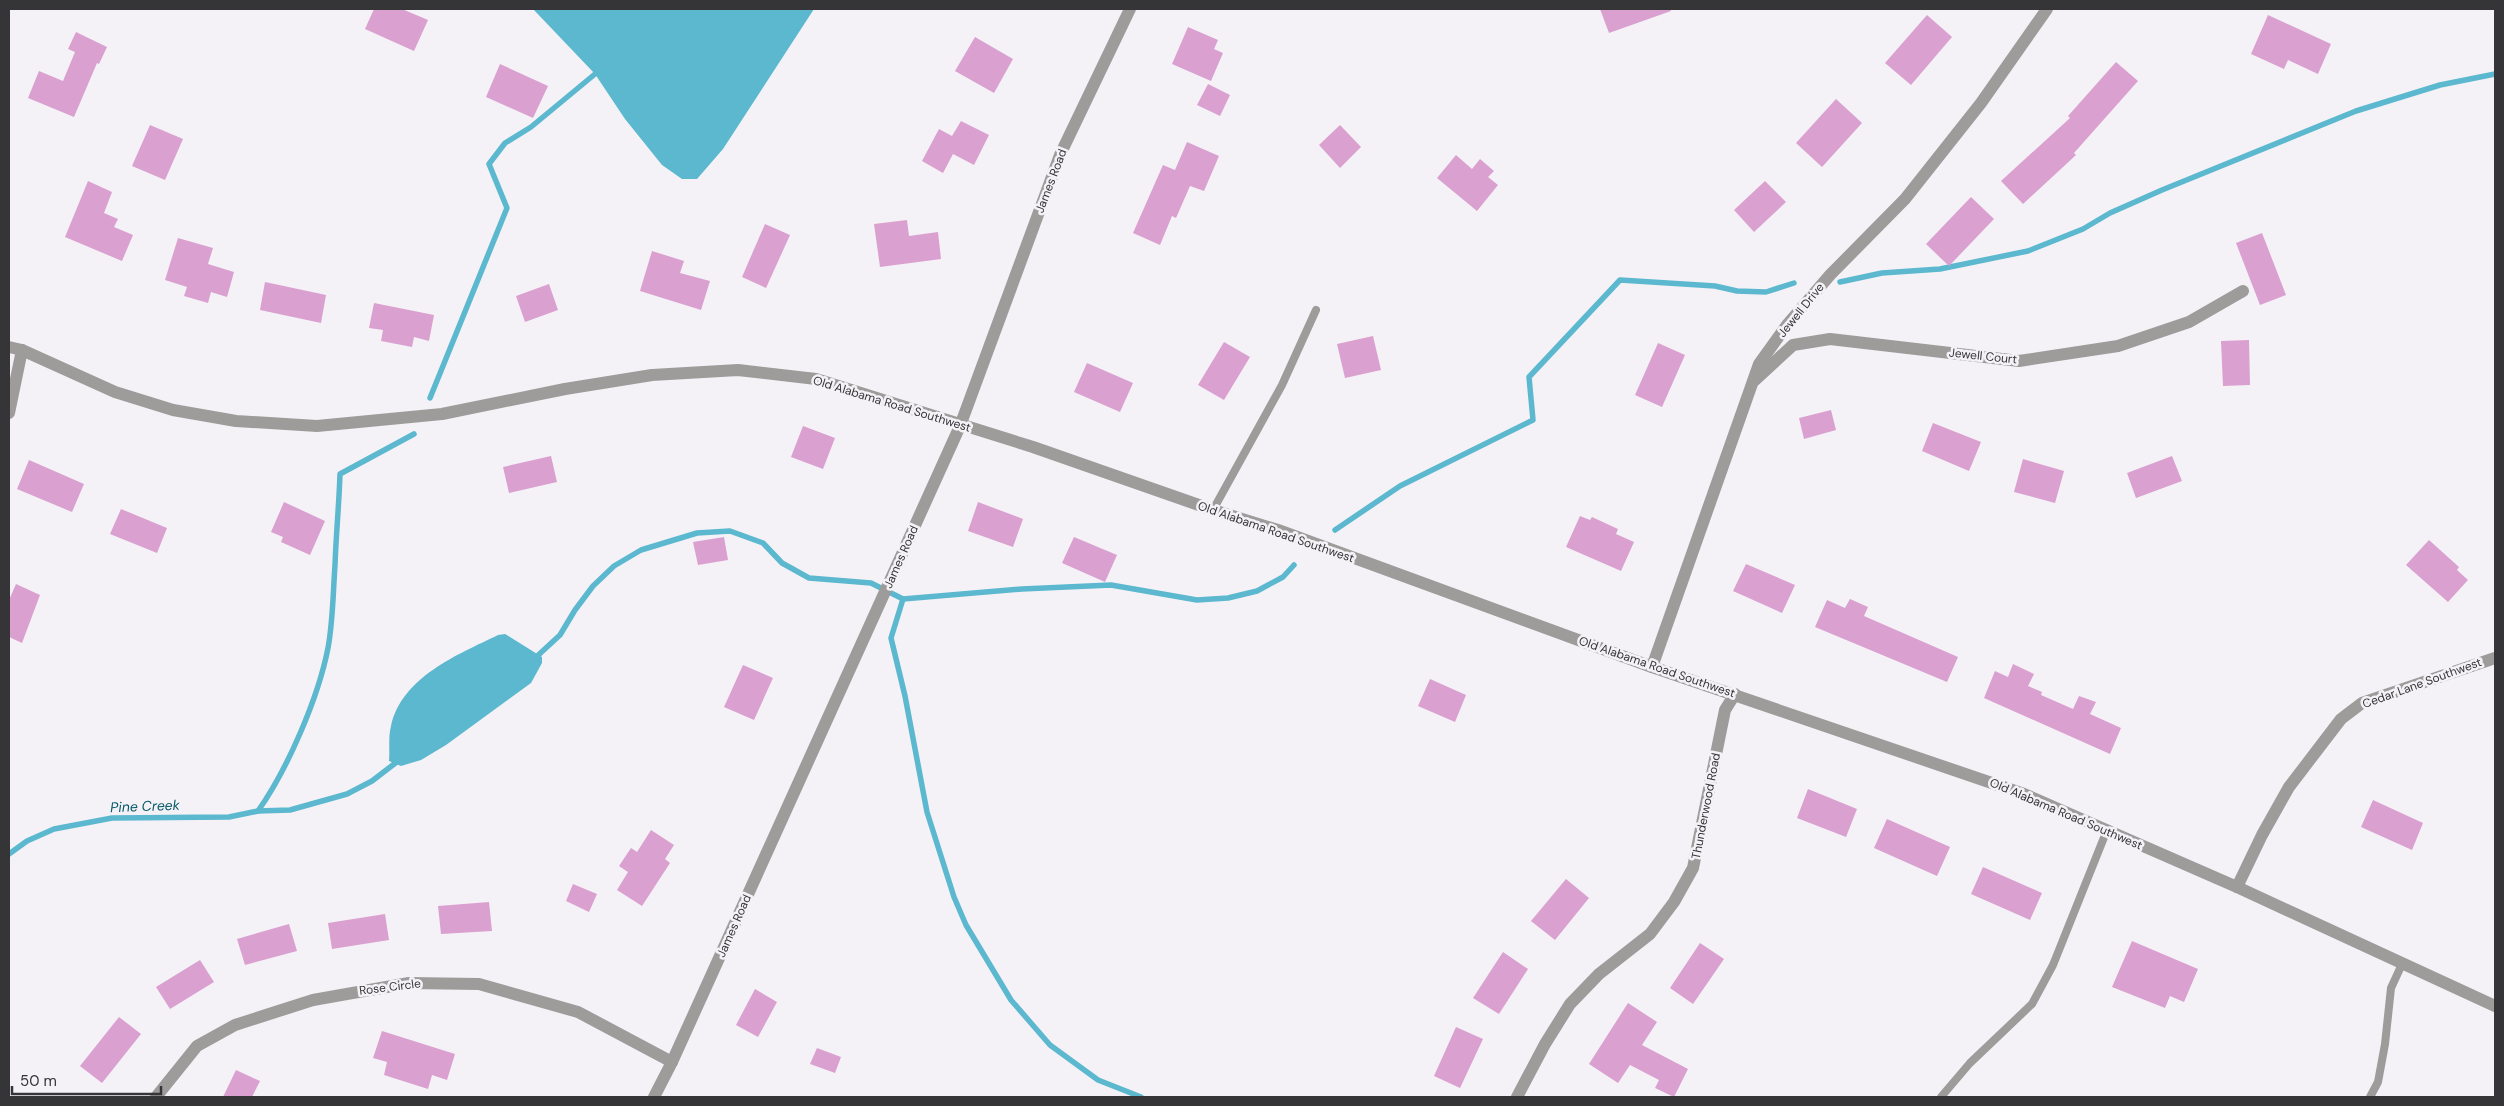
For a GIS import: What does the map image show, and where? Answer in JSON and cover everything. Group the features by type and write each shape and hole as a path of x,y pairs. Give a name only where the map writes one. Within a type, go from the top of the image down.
{"street":[{"name":"James Road","path":"654,1097 672,1062 960,426 1060,155 1130,9"},
{"name":"Jewell Drive","path":"1652,667 1755,380 1759,364 1787,325 1830,275 1905,199 1981,103 2048,9"},
{"name":"Jewell Court","path":"1755,380 1793,346 1830,338 2019,361 2118,346 2189,322 2243,291"},
{"name":"Old Alabama Road Southwest","path":"9,347 22,350 114,392 173,410 236,421 317,426 442,414 565,389 652,375 738,370 816,379 960,426 1033,447 1213,510 1278,530 1652,667 2024,794 2237,887 2495,1006"},
{"path":"9,413 22,350"},
{"name":"Cedar Lane Southwest","path":"2237,887 2262,835 2289,787 2341,719 2362,703 2495,658"},
{"name":"Thunderwood Road","path":"1517,1097 1545,1044 1570,1004 1599,974 1650,934 1674,902 1693,868 1725,710 1735,694"},
{"name":"Rose Circle","path":"156,1097 197,1046 235,1025 313,1000 409,982 478,984 578,1012 672,1062"}],"lane":[{"path":"1213,510 1282,385 1316,310"},
{"path":"1941,1097 1970,1063 2032,1004 2053,965 2107,830"},
{"path":"2370,1097 2378,1082 2385,1044 2391,988 2403,962"}],"water":[{"path":"533,9 814,9 723,149 697,179 682,179 662,165 625,119 595,74"},
{"path":"505,634 542,657 542,663 531,683 446,745 421,760 401,766 389,761 391,726 397,709 407,694 419,681 449,660 498,635"}],"building":[{"path":"374,9 402,9 428,20 414,51 365,29"},
{"path":"1600,9 1670,9 1671,11 1609,33"},
{"path":"1927,15 1952,37 1911,85 1885,63"},
{"path":"2268,15 2331,44 2318,74 2288,60 2284,69 2251,54"},
{"path":"1188,27 1218,40 1214,49 1223,53 1211,81 1172,64"},
{"path":"76,32 107,47 99,64 97,63 74,117 28,98 39,71 63,81 75,52 68,49"},
{"path":"975,37 1013,59 994,93 955,71"},
{"path":"2116,62 2138,81 2074,153 2076,155 2023,204 2001,181 2070,118 2068,116"},
{"path":"500,64 548,86 533,118 486,97"},
{"path":"1208,84 1230,95 1220,116 1197,105"},
{"path":"1836,99 1862,123 1822,167 1796,143"},
{"path":"961,121 989,135 974,165 953,154 943,173 922,161 939,129 952,136"},
{"path":"150,125 183,139 165,180 132,166"},
{"path":"1340,125 1361,147 1340,168 1319,145"},
{"path":"1187,142 1219,156 1204,191 1190,186 1176,218 1172,216 1160,245 1133,233 1163,165 1175,170"},
{"path":"1456,155 1472,169 1480,159 1494,171 1488,177 1498,185 1477,211 1437,178"},
{"path":"88,181 112,192 104,213 118,219 114,227 133,235 122,261 65,237"},
{"path":"1765,181 1786,202 1754,232 1734,210"},
{"path":"1971,197 1994,219 1949,266 1926,244"},
{"path":"907,220 909,236 938,232 941,259 880,267 874,224"},
{"path":"765,224 790,235 766,288 742,277"},
{"path":"2262,233 2286,295 2260,305 2236,243"},
{"path":"178,238 213,248 208,264 234,272 227,297 211,292 208,303 184,296 187,287 165,280"},
{"path":"652,251 684,261 680,273 710,281 701,310 640,291"},
{"path":"265,282 326,295 321,323 260,310"},
{"path":"549,284 558,310 525,322 516,296"},
{"path":"374,303 434,315 429,341 414,337 412,347 381,341 383,330 369,328"},
{"path":"1373,336 1381,370 1345,378 1337,344"},
{"path":"2249,340 2250,385 2223,386 2221,341"},
{"path":"1224,342 1250,357 1224,400 1198,385"},
{"path":"1658,343 1685,355 1662,407 1635,395"},
{"path":"1087,363 1133,383 1120,412 1074,392"},
{"path":"1831,410 1836,430 1804,439 1799,418"},
{"path":"1933,423 1981,442 1969,471 1922,451"},
{"path":"803,426 835,438 823,469 791,457"},
{"path":"551,456 557,482 509,493 503,467"},
{"path":"2172,456 2182,481 2136,498 2127,473"},
{"path":"2023,459 2064,471 2055,503 2014,492"},
{"path":"29,460 84,484 72,512 17,489"},
{"path":"284,502 325,521 310,555 281,542 283,537 271,532"},
{"path":"978,502 1023,519 1013,547 968,531"},
{"path":"121,509 167,528 157,553 110,534"},
{"path":"1580,516 1590,520 1592,517 1618,529 1616,534 1634,542 1621,571 1566,547"},
{"path":"724,537 728,560 698,565 693,542"},
{"path":"1074,537 1117,555 1105,582 1062,563"},
{"path":"2429,540 2459,567 2457,570 2468,580 2448,602 2406,565"},
{"path":"1746,564 1795,585 1782,613 1733,591"},
{"path":"16,584 40,595 22,643 9,637 9,600"},
{"path":"1850,599 1868,607 1864,616 1958,657 1947,682 1815,627 1827,600 1845,608"},
{"path":"2013,664 2034,674 2028,686 2042,692 2041,695 2073,709 2079,696 2096,702 2090,714 2121,728 2110,754 1984,698 1995,671 2008,677"},
{"path":"743,665 773,678 754,720 724,707"},
{"path":"1430,679 1466,695 1455,722 1418,706"},
{"path":"1808,789 1857,809 1846,837 1797,818"},
{"path":"2373,800 2423,823 2412,850 2361,827"},
{"path":"1887,819 1950,847 1937,876 1874,848"},
{"path":"651,830 674,845 665,859 670,863 642,906 617,890 628,872 619,866 631,848 637,852"},
{"path":"1983,867 2042,893 2030,920 1971,894"},
{"path":"1566,879 1589,898 1555,940 1531,921"},
{"path":"573,884 597,894 589,912 566,901"},
{"path":"489,902 492,931 441,934 438,906"},
{"path":"385,914 389,940 332,949 328,923"},
{"path":"289,924 297,951 245,965 237,939"},
{"path":"2132,941 2198,969 2184,1002 2170,996 2165,1008 2112,987"},
{"path":"1700,943 1724,959 1693,1004 1670,988"},
{"path":"1503,952 1528,969 1499,1014 1473,998"},
{"path":"200,960 214,982 170,1009 156,987"},
{"path":"755,989 777,1002 758,1037 736,1025"},
{"path":"1628,1003 1657,1022 1642,1045 1688,1069 1674,1097 1655,1088 1659,1080 1630,1065 1618,1083 1589,1064"},
{"path":"119,1017 141,1034 102,1083 80,1066"},
{"path":"1456,1027 1483,1039 1460,1088 1434,1076"},
{"path":"382,1031 455,1054 447,1080 432,1075 428,1089 384,1075 387,1062 373,1058"},
{"path":"817,1048 841,1057 835,1073 810,1064"},
{"path":"236,1070 260,1081 252,1097 223,1097"}],"waterway":[{"path":"430,398 507,208 489,164 505,143 531,127 595,74"},
{"path":"1840,282 1882,273 1940,269 2028,251 2083,229 2110,213 2162,190 2356,111 2440,85 2495,74"},
{"path":"1335,530 1400,486 1533,420 1529,377 1620,280 1715,286 1737,291 1766,292 1794,283"},
{"path":"258,811 280,775 300,733 317,689 328,648 332,617 340,474 414,434"},
{"path":"534,659 560,635 575,610 593,586 614,566 641,550 697,533 730,531 763,543 782,563 809,578 871,583 903,599 1022,589 1111,585 1197,600 1228,598 1257,591 1283,577 1294,565"},
{"path":"903,599 891,638 905,696 927,812 954,897 966,925 1011,1000 1050,1045 1098,1080 1141,1097"},
{"name":"Pine Creek","path":"9,854 27,841 54,829 112,818 229,817 258,811 290,810 347,794 372,781 398,761"}]}
